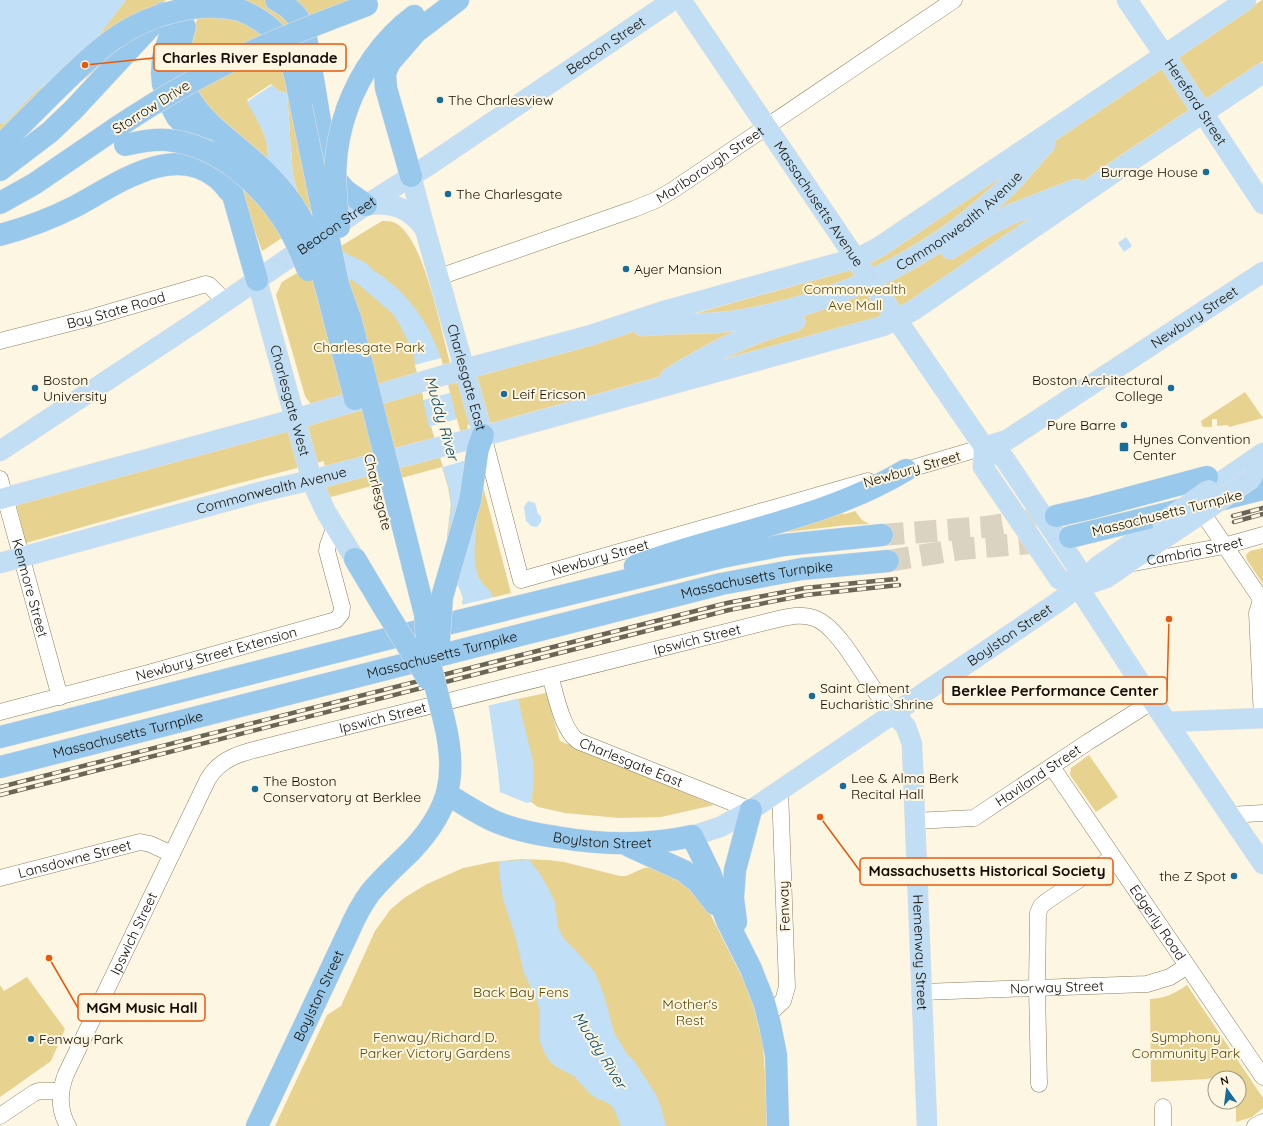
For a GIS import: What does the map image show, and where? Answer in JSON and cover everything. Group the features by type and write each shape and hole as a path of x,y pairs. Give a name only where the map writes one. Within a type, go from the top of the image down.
{"highway":[{"path":"0,170 60,123 152,23 176,0"},
{"path":"276,0 291,10 299,18 306,31 322,141 330,170 346,191 366,205"},
{"path":"343,323 334,173 338,142 347,110 353,94 366,70 388,40 413,16 439,0"},
{"path":"411,176 386,88 384,78 385,71 388,64 416,32 458,0"},
{"path":"201,1 185,26 180,47 179,66 183,84 200,114 274,180 302,217 343,323"},
{"path":"0,146 103,46 130,27 183,4 201,1"},
{"path":"201,1 185,12 171,32 163,58 163,84 167,98 174,113 222,166 229,180 257,280"},
{"name":"Storrow Drive","path":"120,136 161,99 216,69 286,36 373,2"},
{"path":"146,20 165,14 194,8 220,7 240,10 263,21 274,31 281,41 294,66 338,284 343,323"},
{"path":"0,203 58,168 120,136 152,140 167,140 182,143 209,153 225,162 249,179 268,198 290,231 316,288 343,323"},
{"path":"0,235 52,218 138,172 161,165 176,164 207,172 216,177 233,195"},
{"name":"Charlesgate","path":"343,323 410,618 428,656 449,742 450,758 447,794"},
{"path":"438,697 441,601 467,513 478,449 484,435"},
{"path":"559,597 660,556 819,510 880,486 906,470"},
{"name":"Massachusetts Turnpike","path":"1070,537 1260,479"},
{"name":"Massachusetts Turnpike","path":"1056,516 1208,484"},
{"name":"Massachusetts Turnpike","path":"0,738 702,561 798,544 882,535"},
{"path":"355,559 438,697"},
{"name":"Massachusetts Turnpike","path":"0,767 728,582 802,569 888,561"},
{"name":"Boylston Street","path":"257,1126 363,903 378,884 431,828 440,813 447,794 486,817 518,829 577,840 627,844 654,843 692,836"},
{"path":"738,943 734,882 738,859 751,810"},
{"path":"692,836 710,873 727,921 758,985 768,1015 776,1055 778,1126"},
{"path":"627,844 679,868 693,878 702,886 727,921"}],"main road":[{"name":"Beacon Street","path":"0,451 226,302 366,205 673,0"},
{"name":"Massachusetts Avenue","path":"681,0 984,447"},
{"name":"Hereford Street","path":"1127,0 1263,204"},
{"name":"Commonwealth Avenue","path":"2,492 296,419 588,336 664,311 861,267 879,247 1246,0"},
{"name":"Commonwealth Avenue","path":"0,563 264,491 463,441 876,328 897,320 920,306 1119,169 1263,73"},
{"name":"Commonwealth Avenue","path":"588,336 640,327 714,323 755,317 805,305 860,284 891,270 913,258 969,220 1008,186 1052,136 1074,116"},
{"name":"Commonwealth Avenue","path":"636,394 657,385 731,343 837,307 884,287 919,269 1000,219 1028,206 1082,186 1119,169"},
{"name":"Charlesgate East","path":"411,176 439,277 457,372 484,435"},
{"path":"366,205 394,205 409,212 425,229"},
{"name":"Newbury Street","path":"984,447 1007,440 1263,272"},
{"name":"Charlesgate West","path":"257,280 312,480 322,504 355,559"},
{"path":"984,447 983,467 987,474 1059,579 1078,587 1263,864"},
{"name":"Boylston Street","path":"692,836 722,826 751,810 1078,587 1098,566 1146,533 1208,484 1263,454"},
{"name":"Boylston Street","path":"1078,587 1106,578 1260,479"},
{"name":"Hemenway Street","path":"894,713 906,727 912,744 914,821 928,1126"},
{"path":"1167,722 1262,718"}],"street":[{"name":"Marlborough Street","path":"439,277 656,200 954,0"},
{"name":"Bay State Road","path":"0,341 110,312 206,284 209,285 226,302"},
{"name":"Charlesgate East","path":"484,435 521,580"},
{"name":"Newbury Street","path":"521,580 984,447"},
{"name":"Kenmore Street","path":"2,492 22,557 60,697"},
{"path":"1198,519 1224,546 1262,601 1257,613 1262,718"},
{"name":"Newbury Street Extension","path":"0,712 60,697 336,620 341,614 342,607 328,551 328,545 335,526"},
{"name":"Cambria Street","path":"1126,564 1224,546 1263,535"},
{"name":"Ipswich Street","path":"68,1126 61,1109 61,1091 66,1074 210,775 218,765 229,758 281,743 792,616 805,616 819,620 831,630 878,696 894,713"},
{"name":"Charlesgate East","path":"550,676 565,725 572,737 578,741 751,810"},
{"name":"Haviland Street","path":"914,821 974,818 1088,742 1153,701"},
{"name":"Edgerly Road","path":"1052,767 1263,1077"},
{"name":"Fenway","path":"768,1015 784,1001 787,987 780,790"},
{"path":"1230,815 1263,813"},
{"name":"Lansdowne Street","path":"0,878 140,842 150,844 172,854"},
{"path":"1039,1084 1037,919 1041,906 1046,901 1113,857"},
{"name":"Norway Street","path":"922,992 1146,984 1170,977 1187,966"},
{"path":"0,1116 34,1093 39,1091 61,1091"},
{"path":"1163,1107 1163,1126"},
{"path":"1255,1126 1263,1122"}],"green space":[{"path":"126,0 166,0 115,45 94,71 87,77 0,137 0,124 5,123 34,93 48,82 55,79 92,44"},
{"path":"211,0 357,0 302,39 314,210 311,212 298,193 293,176 287,93 279,91 271,84 247,100 259,122 265,138 268,155 267,163 293,231 262,251 241,191 188,80 188,39 198,18"},
{"name":"Commonwealth Ave Mall","path":"1262,0 1263,61 1100,169 1051,208 911,302 866,324 499,422 467,425 511,593 462,605 463,598 455,580 447,536 451,504 442,467 327,498 324,461 228,486 26,543 16,503 315,423 310,403 305,396 276,295 282,282 382,221 397,224 408,235 417,252 426,274 456,383 485,373 835,274 1180,55"},
{"path":"1245,392 1263,418 1229,427 1228,425 1217,426 1217,419 1212,419 1212,427 1202,426 1201,421"},
{"path":"855,511 862,520 869,524 779,533 840,513 845,514"},
{"path":"1263,548 1263,584 1247,560 1246,555 1250,551"},
{"path":"546,693 560,741 714,805 661,817 619,818 565,813 538,807 531,802 533,785 518,699"},
{"path":"1089,755 1118,797 1096,812 1070,775 1071,768"},
{"name":"Back Bay Fens","path":"521,859 564,862 620,876 626,876 644,868 658,867 699,892 744,981 753,1004 763,1044 767,1126 275,1126 327,1015 341,1006 375,931 390,910 404,898 427,884 463,868 492,862"},
{"name":"Fenway Park","path":"27,977 65,1029 51,1061 0,1097 0,985 4,991"},
{"name":"Symphony Community Park","path":"1187,985 1244,1070 1207,1070 1207,1079 1151,1082 1150,999 1161,998 1178,991"},
{"name":"Symphony Community Park","path":"1247,1074 1263,1098 1263,1108 1252,1117 1236,1122 1236,1110 1247,1110"}],"water":[{"path":"0,0 126,0 92,44 55,79 48,82 34,93 5,123 0,124"},
{"name":"Muddy River","path":"272,85 279,91 287,93 293,176 298,193 303,201 324,231 341,250 366,263 408,299 423,320 436,344 450,390 459,432 475,489 477,518 475,563 477,572 480,580 490,591 493,597 533,761 534,782 531,802 527,803 500,792 489,708 462,605 463,598 455,580 447,542 451,508 450,492 431,427 429,427 415,365 414,354 393,314 354,281 328,270 267,163 268,155 266,139 247,102"},
{"path":"1126,237 1132,246 1124,252 1118,243"},
{"path":"528,501 535,503 538,514 541,516 541,522 537,527 531,526 526,521 524,507"},
{"name":"Muddy River","path":"529,860 539,872 550,891 555,903 558,927 563,937 595,972 604,995 614,1032 627,1054 635,1062 655,1093 660,1104 666,1126 621,1126 613,1107 591,1095 574,1076 551,1063 544,1052 540,1041 540,1010 524,973 515,935 503,899 500,879 499,861"}],"pier":[{"path":"441,358 450,393 423,400 415,365"},
{"path":"457,419 468,460 458,522 467,460 443,467 431,426"},
{"path":"495,597 520,698 487,706 461,605"}],"tunnel":[{"path":"882,535 986,527 1056,516"},
{"path":"888,561 961,549 1044,542 1070,537"}],"railway":[{"path":"1233,516 1263,508"},
{"path":"1234,522 1263,514"},
{"path":"0,787 727,603 805,588 896,579"},
{"path":"0,795 729,610 806,595 899,585"}],"place":[{"name":"Charles River Esplanade","path":"85,65"},
{"name":"The Charlesview","path":"440,100"},
{"name":"Burrage House","path":"1206,172"},
{"name":"The Charlesgate","path":"448,194"},
{"name":"Ayer Mansion","path":"626,269"},
{"name":"Boston University","path":"35,388"},
{"name":"Boston Architectural College","path":"1171,388"},
{"name":"Leif Ericson","path":"504,394"},
{"name":"Pure Barre","path":"1124,425"},
{"name":"Hynes Convention Center","path":"1124,447"},
{"name":"Berklee Performance Center","path":"1169,619"},
{"name":"Saint Clement Eucharistic Shrine","path":"812,696"},
{"name":"Lee & Alma Berk Recital Hall","path":"843,786"},
{"name":"The Boston Conservatory at Berklee","path":"255,789"},
{"name":"Massachusetts Historical Society","path":"820,817"},
{"name":"the Z Spot","path":"1234,876"},
{"name":"MGM Music Hall","path":"49,958"},
{"name":"Fenway Park","path":"31,1039"}],"park label":[{"name":"Charlesgate Park","path":"369,347"},
{"name":"Mother's Rest","path":"690,1012"},
{"name":"Fenway/Richard D. Parker Victory Gardens","path":"435,1046"}]}
